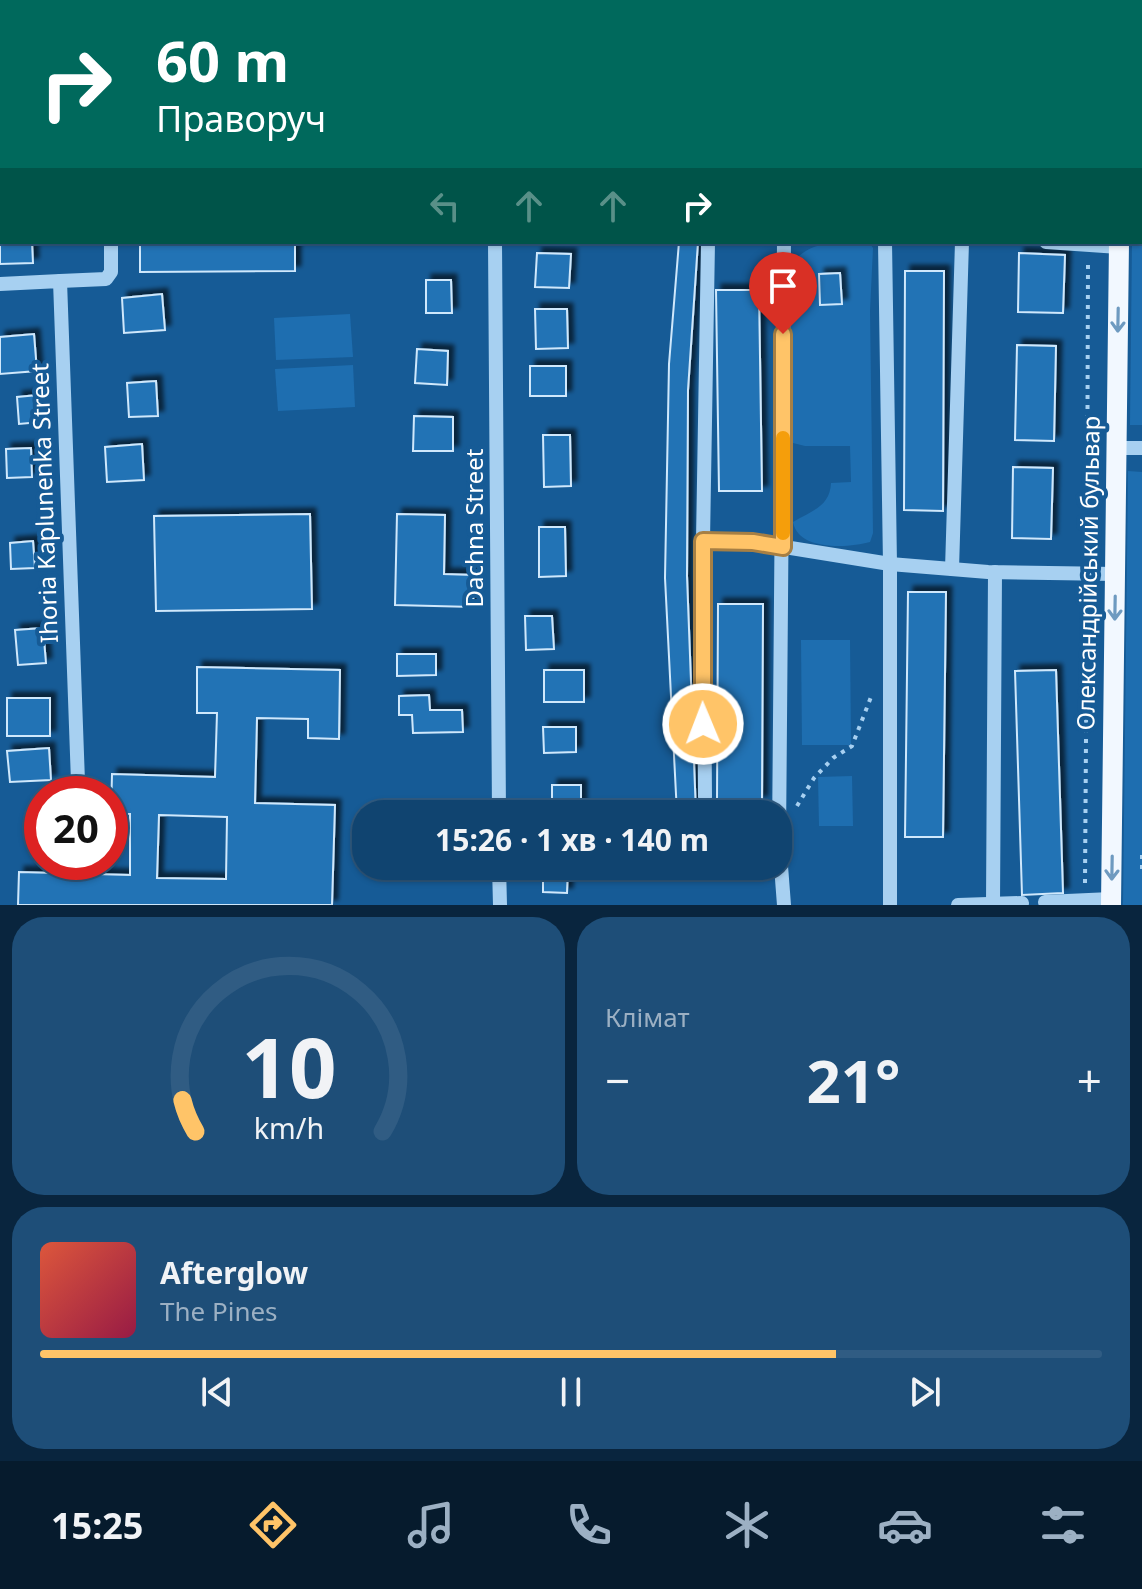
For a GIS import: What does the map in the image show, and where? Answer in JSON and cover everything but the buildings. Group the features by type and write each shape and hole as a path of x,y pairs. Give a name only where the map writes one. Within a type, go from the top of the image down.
{"main road":[{"name":"Олександрійський бульвар","path":"1111,902 1119,244"}],"street":[{"path":"0,284 106,279 111,272 111,244"},
{"name":"Dachna Street","path":"495,244 499,800"},
{"path":"705,797 703,541 708,244"},
{"path":"780,800 784,244"},
{"path":"885,244 890,564 890,905"},
{"path":"952,569 962,244"},
{"path":"1063,244 1088,247 1119,244"},
{"name":"Ihoria Kaplunenka Street","path":"60,281 78,776"},
{"path":"1117,448 1142,448"},
{"path":"703,541 753,542 890,564 952,569 1115,574"},
{"path":"993,904 995,572"},
{"path":"499,880 500,905"},
{"path":"782,880 784,905"},
{"path":"1045,902 1111,902"},
{"path":"958,905 1022,903"}],"path":[{"path":"792,817 814,778 833,758 852,746 874,689"},
{"path":"1142,855 1142,870"}],"shaded area":[{"path":"825,244 870,244 873,248 870,311 873,533 870,542 837,546 814,543 797,531 793,522 823,503 831,483 851,482 850,446 805,446 793,443 790,435 790,266 815,247"},
{"path":"1132,244 1142,244 1142,425 1130,425"},
{"path":"350,314 353,357 276,360 274,318"},
{"path":"353,365 355,407 278,411 275,369"},
{"path":"1128,471 1142,472 1142,905 1123,905"},
{"path":"801,640 850,640 851,745 802,745"},
{"path":"852,776 853,826 819,826 818,777"}],"slow traffic":[{"path":"783,438 783,533"}],"route":[{"path":"703,724 703,541 753,542 783,547 783,334"}]}
